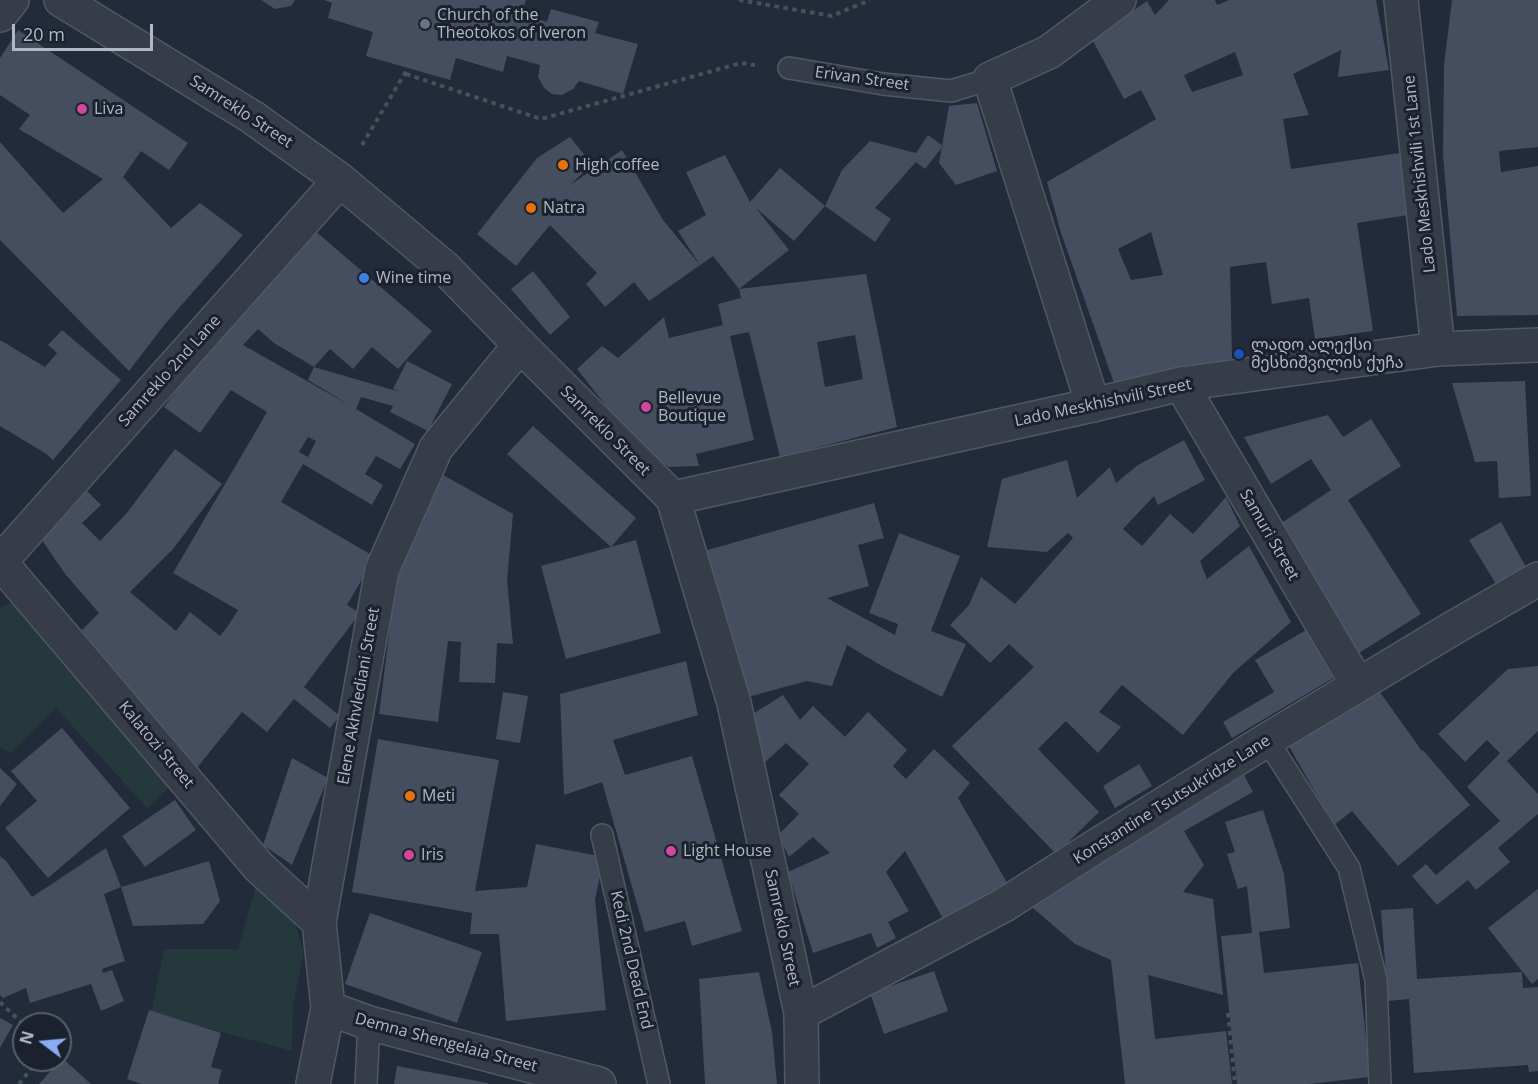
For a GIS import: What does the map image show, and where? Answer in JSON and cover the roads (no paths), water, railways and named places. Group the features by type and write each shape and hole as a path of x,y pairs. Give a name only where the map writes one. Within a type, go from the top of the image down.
{"street":[{"path":"0,15 12,0"},
{"name":"Samreklo Street","path":"61,0 252,117 340,180 446,268 673,498 734,703 801,1014 802,1084"},
{"path":"1093,405 990,80 1049,52 1119,0"},
{"name":"Lado Meskhishvili 1st Lane","path":"1401,0 1438,349"},
{"name":"Samreklo 2nd Lane","path":"0,561 340,180"},
{"name":"Elene Akhvlediani Street","path":"313,1084 328,1008 319,922 382,570 436,448 520,345"},
{"name":"Lado Meskhishvili Street","path":"673,498 1181,384 1438,349 1538,345"},
{"name":"Samuri Street","path":"1181,384 1358,685"},
{"name":"Kalatozi Street","path":"0,561 259,867 319,922"},
{"name":"Konstantine Tsutsukridze Lane","path":"801,1014 1004,905 1267,740 1538,579"},
{"name":"Demna Shengelaia Street","path":"328,1008 369,1023 599,1084"}],"lane":[{"name":"Erivan Street","path":"789,68 883,84 951,92 990,80"},
{"path":"1267,740 1348,868 1376,980 1380,1084"},
{"name":"Kedi 2nd Dead End","path":"603,835 659,1084"},
{"path":"366,1084 369,1023"}],"place":[{"name":"Church of the Theotokos of Iveron","path":"425,24"},
{"name":"Liva","path":"82,109"},
{"name":"High coffee","path":"563,165"},
{"name":"Natra","path":"531,208"},
{"name":"Wine time","path":"364,278"},
{"name":"ლადო ალექსი მესხიშვილის ქუჩა","path":"1239,354"},
{"name":"Bellevue Boutique","path":"646,407"},
{"name":"Meti","path":"410,796"},
{"name":"Light House","path":"671,851"},
{"name":"Iris","path":"409,855"}]}
